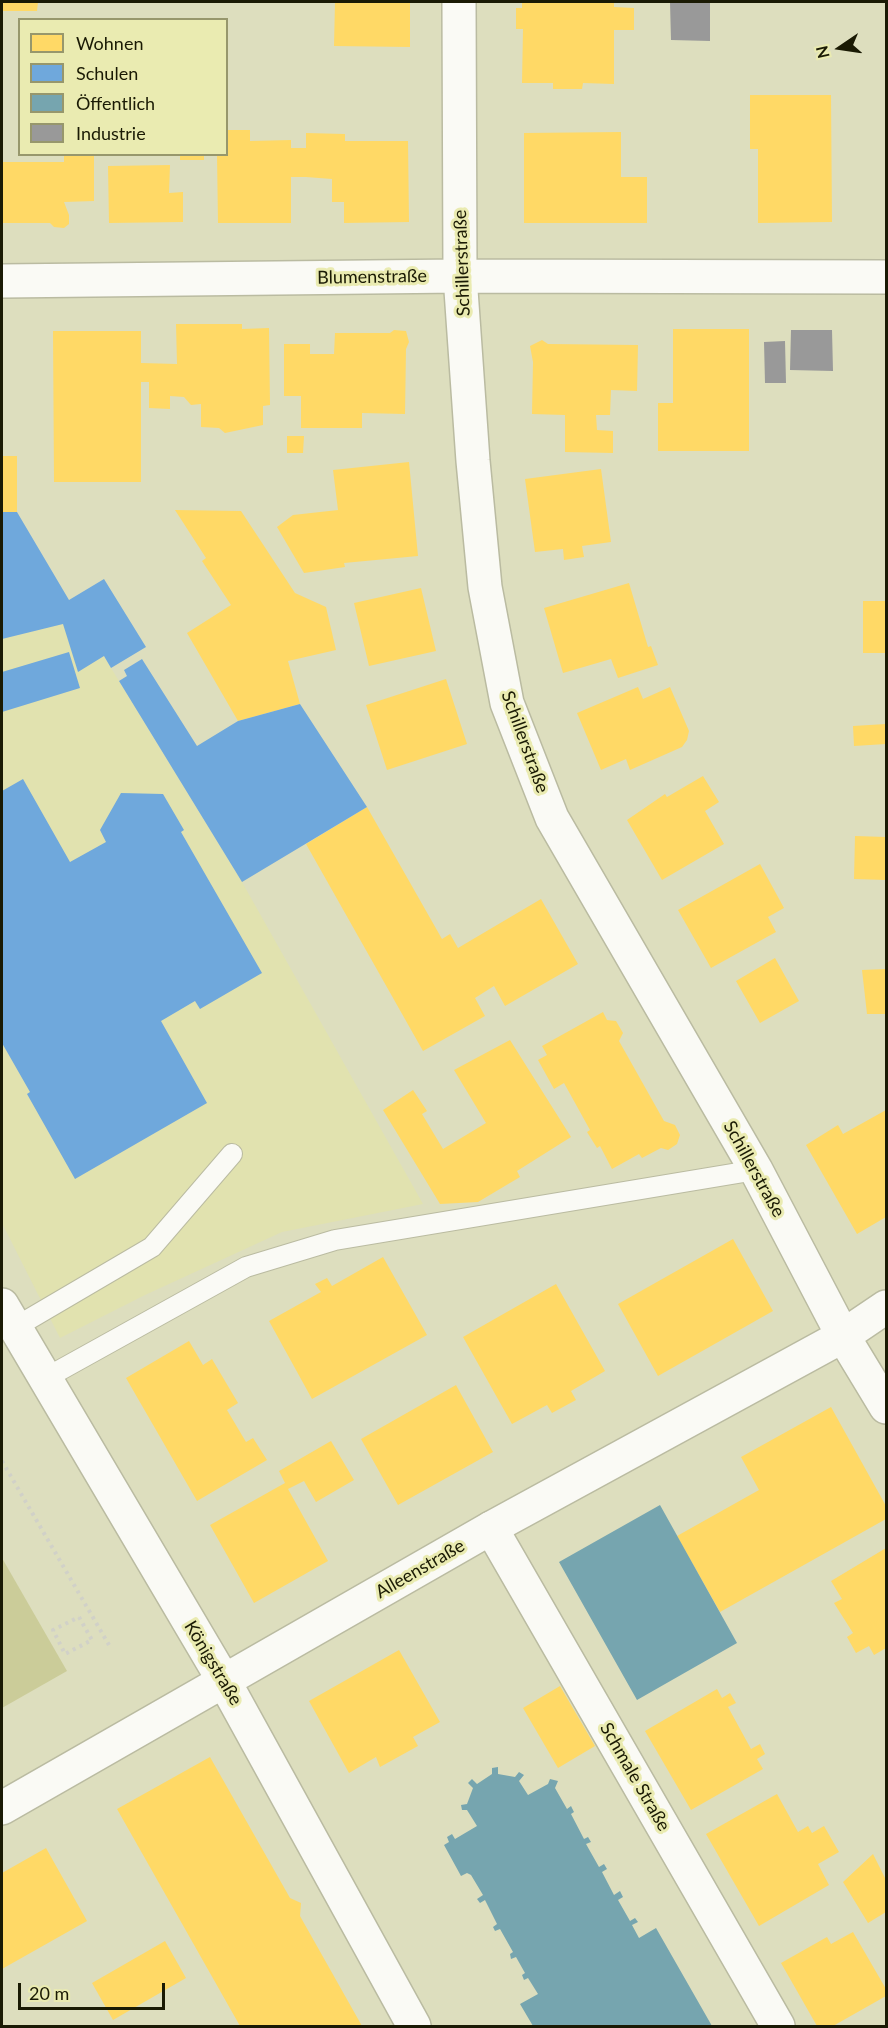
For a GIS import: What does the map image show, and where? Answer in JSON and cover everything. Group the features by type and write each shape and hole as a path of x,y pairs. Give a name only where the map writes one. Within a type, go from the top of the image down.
{"street":[{"name":"Schillerstraße","path":"459,2 460,276 473,461 485,587 507,703 552,818 756,1170 843,1336 886,1407"},
{"name":"Blumenstraße","path":"2,282 460,276 886,278"},
{"name":"Alleenstraße","path":"2,1808 491,1528 843,1336 886,1307"},
{"name":"Königstraße","path":"8,1316 224,1681 414,2026"},
{"name":"Schmale Straße","path":"491,1528 778,2026"}],"lane":[{"path":"8,1316 152,1247 232,1154"},
{"path":"44,1379 246,1267 335,1240 756,1170"}],"path":[{"path":"2,1461 110,1645"},
{"path":"79,1617 92,1640 65,1654 53,1630 79,1617"}],"shaded area":[{"path":"81,619 242,882 423,1204 282,1232 145,1295 60,1338 2,1223 2,639"},
{"path":"2,1558 67,1671 2,1708"}],"building: Wohnen":[{"path":"2,2 38,2 37,11 2,11"},
{"path":"335,2 410,2 410,47 334,46"},
{"path":"522,2 614,2 614,7 634,8 634,30 614,30 614,84 583,83 582,89 553,89 553,83 522,83 523,29 516,29 516,8 522,8"},
{"path":"750,95 831,95 832,222 758,223 758,149 750,149"},
{"path":"228,130 250,130 250,141 291,140 291,148 306,148 306,133 345,134 345,141 408,141 409,222 344,223 344,202 332,202 332,179 291,177 291,223 218,223 217,156 228,156"},
{"path":"621,132 621,177 647,177 647,223 524,223 524,133"},
{"path":"64,156 94,156 94,201 64,202 69,215 69,224 64,228 54,227 50,223 2,223 2,162 64,162"},
{"path":"180,156 204,156 204,160 180,160"},
{"path":"170,165 169,193 183,192 183,222 109,223 108,166"},
{"path":"176,324 242,324 242,329 269,328 270,405 263,406 263,425 225,433 219,428 201,427 201,404 191,405 184,397 170,396 170,409 149,408 149,382 141,382 141,482 54,482 53,331 141,331 141,363 177,364"},
{"path":"673,329 749,329 749,451 658,451 658,403 673,403"},
{"path":"394,330 406,331 409,342 406,349 405,414 362,413 362,428 301,428 301,396 284,396 284,344 310,344 310,354 334,354 335,333 390,333"},
{"path":"542,340 548,344 638,345 637,391 611,390 610,415 596,415 597,430 613,431 613,453 565,452 565,415 532,414 533,362 530,346"},
{"path":"287,436 304,436 303,453 287,453"},
{"path":"2,456 17,456 17,512 2,512"},
{"path":"409,462 418,556 344,563 345,567 304,573 277,527 293,515 338,510 333,470"},
{"path":"601,469 611,542 582,546 584,557 564,560 563,549 535,552 525,479"},
{"path":"175,510 241,511 295,593 326,607 336,650 288,661 300,704 238,721 187,633 231,605 202,561 206,558"},
{"path":"629,583 648,647 651,646 658,665 618,678 611,659 563,673 544,608"},
{"path":"421,588 436,651 369,666 354,603"},
{"path":"863,601 886,601 886,653 863,653"},
{"path":"446,679 467,744 387,770 366,705"},
{"path":"638,687 643,699 670,687 689,731 687,740 682,747 630,770 626,759 601,770 577,713"},
{"path":"886,724 886,744 854,746 853,726"},
{"path":"703,776 719,802 705,811 724,844 662,880 627,820 665,794 667,797"},
{"path":"367,807 442,939 450,934 458,948 541,899 578,964 505,1006 494,986 475,998 485,1016 423,1051 306,844"},
{"path":"855,836 886,837 886,880 854,879"},
{"path":"760,864 784,908 768,917 776,932 711,968 678,910"},
{"path":"775,958 799,1001 760,1023 736,981"},
{"path":"886,969 886,1014 867,1014 862,970"},
{"path":"603,1012 607,1020 616,1021 623,1033 619,1041 664,1121 675,1125 680,1135 677,1144 668,1150 661,1148 642,1158 639,1154 612,1169 600,1146 597,1148 587,1132 590,1130 564,1083 554,1089 538,1060 547,1055 542,1046"},
{"path":"510,1040 571,1137 517,1171 520,1177 478,1202 440,1204 383,1110 413,1090 427,1111 422,1114 443,1149 486,1123 454,1070"},
{"path":"886,1110 886,1217 857,1234 806,1145 838,1125 843,1134"},
{"path":"733,1239 773,1311 658,1376 618,1304"},
{"path":"383,1257 427,1335 312,1399 269,1321 321,1292 315,1284 327,1278 332,1286"},
{"path":"556,1284 605,1371 571,1391 576,1400 552,1413 547,1405 512,1424 463,1337"},
{"path":"189,1341 203,1365 212,1359 238,1403 227,1410 246,1442 253,1438 267,1460 197,1501 126,1378"},
{"path":"456,1385 493,1452 398,1505 361,1439"},
{"path":"831,1407 886,1506 886,1519 720,1612 677,1536 759,1490 741,1457"},
{"path":"331,1441 354,1480 316,1502 304,1481 288,1489 328,1561 254,1603 210,1525 285,1483 279,1471"},
{"path":"886,1548 886,1648 874,1655 869,1646 856,1653 847,1637 853,1633 834,1603 842,1599 831,1581"},
{"path":"399,1650 440,1722 413,1737 418,1746 380,1767 376,1757 349,1773 309,1701"},
{"path":"560,1686 595,1746 558,1768 523,1708"},
{"path":"717,1689 722,1698 730,1693 736,1703 728,1707 751,1749 760,1744 765,1754 757,1759 763,1769 691,1810 645,1731"},
{"path":"210,1757 290,1898 301,1903 300,1916 362,2026 240,2026 117,1809"},
{"path":"777,1794 798,1832 808,1826 812,1833 824,1826 839,1852 818,1864 829,1885 759,1926 706,1834"},
{"path":"46,1848 87,1921 2,1969 2,1873"},
{"path":"873,1854 886,1880 886,1912 868,1923 843,1882"},
{"path":"853,1932 886,1989 886,1996 833,2026 817,2026 781,1963 827,1937 831,1944"},
{"path":"165,1941 186,1978 113,2020 92,1983"}],"building: Schulen":[{"path":"2,512 17,512 69,600 104,579 146,647 111,668 104,656 78,672 63,624 2,639"},
{"path":"69,652 80,688 2,712 2,672"},
{"path":"142,659 197,746 238,721 300,704 367,807 242,882 119,681 127,676 124,670"},
{"path":"23,779 70,862 106,842 100,830 121,793 163,794 184,830 181,832 262,973 200,1009 195,1001 161,1021 207,1103 75,1179 27,1094 30,1092 2,1043 2,791"}],"building: Öffentlich":[{"path":"660,1505 737,1643 637,1700 559,1562"},
{"path":"498,1767 498,1774 515,1777 519,1772 524,1775 519,1781 528,1795 548,1784 550,1779 558,1781 555,1788 567,1809 571,1806 574,1812 571,1814 584,1839 588,1837 591,1842 586,1844 599,1867 604,1864 607,1869 602,1872 614,1895 620,1891 623,1897 618,1900 630,1921 635,1918 638,1922 632,1925 639,1938 656,1928 712,2026 533,2026 520,2004 538,1994 528,1978 524,1980 522,1975 525,1973 516,1957 511,1959 510,1954 513,1952 500,1929 495,1931 493,1927 497,1924 485,1900 480,1903 477,1899 483,1895 471,1875 467,1873 461,1876 444,1845 449,1842 447,1837 452,1834 455,1839 477,1826 467,1810 462,1810 461,1805 467,1804 473,1788 468,1783 472,1779 477,1784 492,1774 492,1768"}],"building: Industrie":[{"path":"670,2 710,2 710,41 671,40"},
{"path":"791,330 832,330 833,371 790,370"},
{"path":"785,341 786,383 765,383 764,342"}]}
